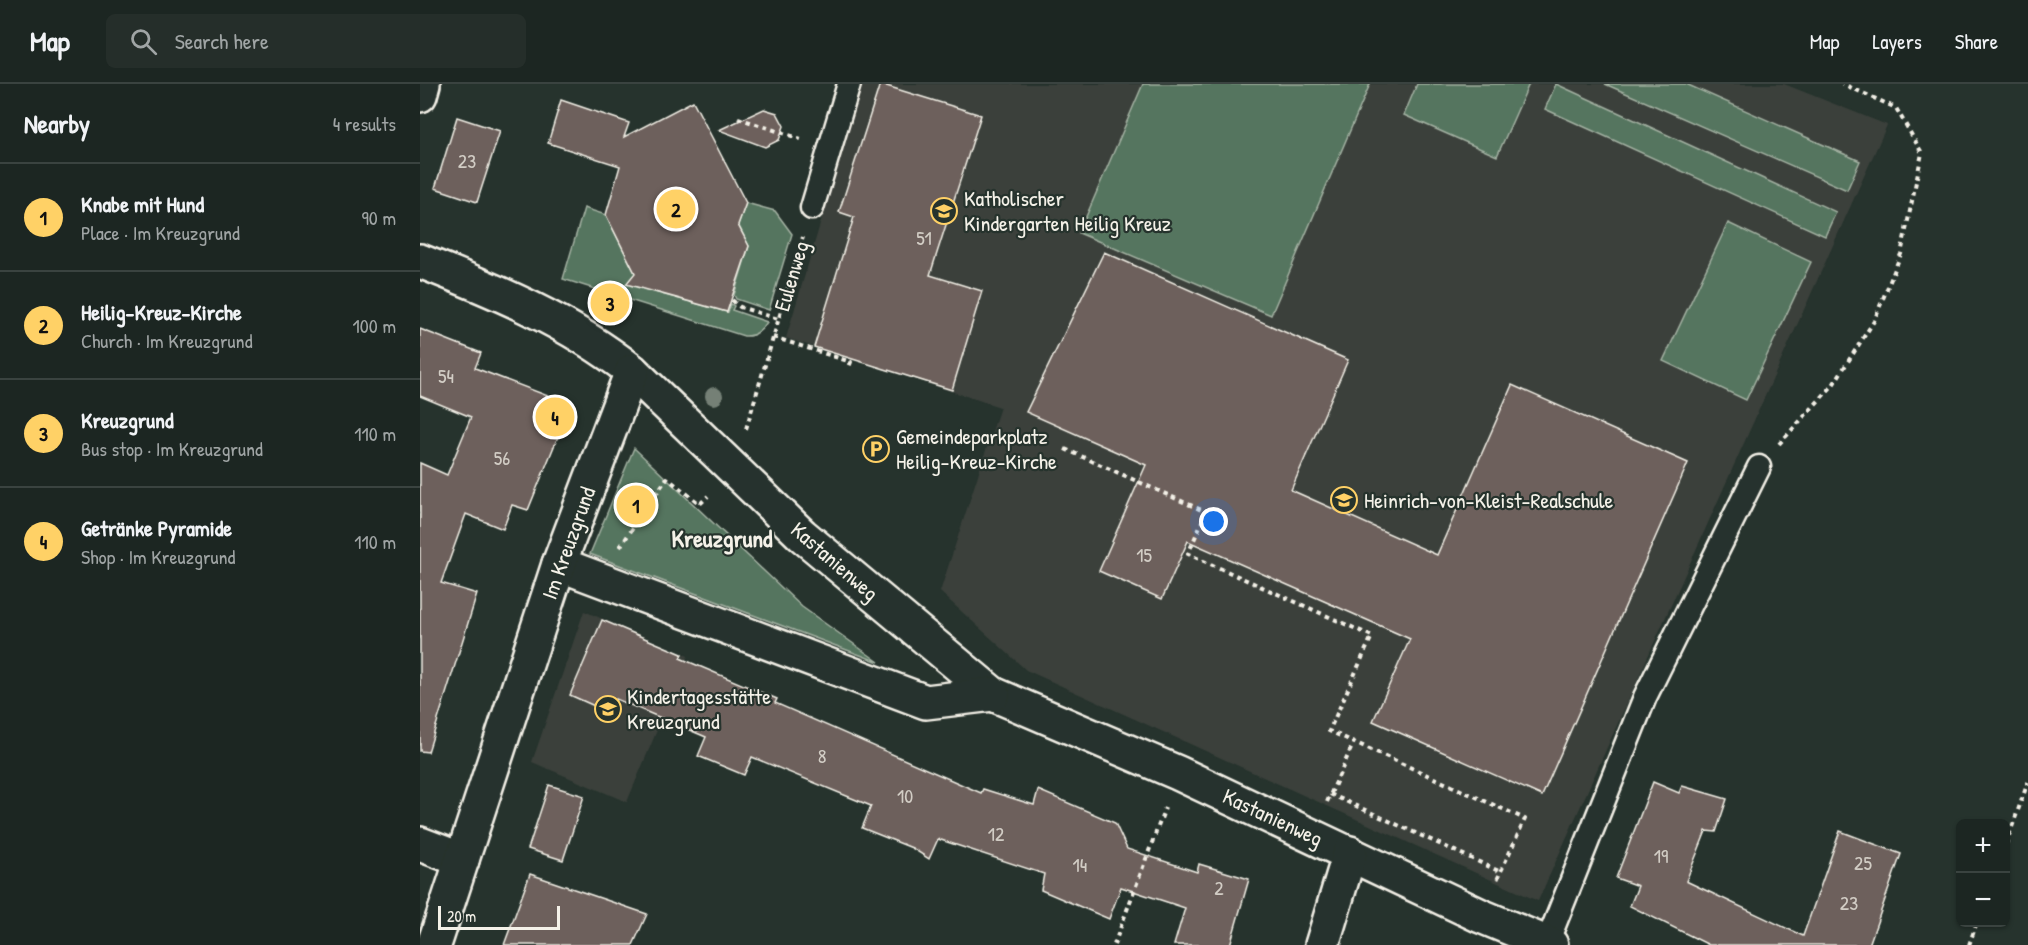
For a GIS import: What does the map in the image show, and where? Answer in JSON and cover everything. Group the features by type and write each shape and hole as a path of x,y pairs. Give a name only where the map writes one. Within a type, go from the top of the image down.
{"street":[{"path":"420,95 423,84"},
{"path":"420,261 506,295 603,347 632,371"},
{"name":"Kastanienweg","path":"632,371 802,535 993,694 1178,773 1312,834 1481,916 1549,944"},
{"name":"Im Kreuzgrund","path":"434,945 559,564 632,371"},
{"name":"Kastanienweg","path":"559,564 926,702 993,694"},
{"path":"420,844 462,860"},
{"path":"1322,945 1350,853"}],"lane":[{"path":"812,208 849,84"},
{"path":"1549,944 1645,697 1759,467"}],"path":[{"path":"1759,467 1833,385 1874,321 1901,254 1922,153 1896,108 1843,84"},
{"path":"738,118 830,149"},
{"name":"Eulenweg","path":"734,468 812,208"},
{"path":"732,300 740,307 778,319"},
{"path":"773,336 851,362 849,367"},
{"path":"1065,449 1206,512 1188,554 1372,636 1329,731 1525,819 1481,916"},
{"path":"599,579 668,478 700,504 734,468"},
{"path":"1312,834 1354,742"},
{"path":"1114,945 1178,773"},
{"path":"2010,833 2028,782"},
{"path":"1330,794 1501,872"},
{"path":"1969,945 1975,927"}],"shaded area":[{"name":"Heinrich-von-Kleist-Realschule","path":"862,84 1784,84 1887,125 1538,901 1026,670 940,592 1000,407 786,338"},
{"name":"Kindertagesstätte Kreuzgrund","path":"584,611 688,656 627,802 532,762"}],"green space":[{"path":"1143,84 1370,84 1271,315 1079,233"},
{"path":"1417,84 1529,84 1497,156 1404,115"},
{"path":"1556,84 1836,212 1825,236 1545,109"},
{"path":"1605,84 1686,84 1860,161 1847,190"},
{"path":"746,203 775,211 792,234 769,310 736,299 734,295 749,246 738,224"},
{"path":"584,208 606,215 643,289 728,312 731,304 734,306 732,310 767,322 757,332 744,336 563,279"},
{"path":"1728,223 1811,262 1746,400 1663,361"},
{"path":"634,448 802,607 879,662 590,554"}],"building":[{"path":"880,84 981,115 930,275 982,291 952,390 814,347 854,217 839,212"},
{"path":"561,100 629,123 624,137 693,101 746,203 738,225 749,246 727,312 626,284 635,273 606,215 620,166 548,143"},
{"path":"764,109 777,113 784,126 779,140 765,147 719,130"},
{"path":"457,117 500,131 477,202 435,188"},
{"path":"1104,252 1348,360 1291,490 1437,555 1512,385 1688,463 1542,796 1373,721 1410,639 1188,541 1162,599 1099,571 1146,465 1026,412"},
{"path":"420,329 481,353 475,368 548,396 559,434 528,510 512,505 503,529 466,514 441,583 477,594 428,752 420,751 420,463 447,475 471,417 420,396"},
{"path":"602,620 682,654 680,658 777,699 775,703 981,793 983,789 1034,805 1038,790 1115,823 1127,849 1197,872 1199,864 1249,879 1230,945 1174,945 1185,908 1121,887 1109,919 1041,890 1044,874 938,839 929,859 912,848 862,828 871,806 752,757 744,775 698,756 706,737 616,699 610,713 570,695"},
{"path":"1653,782 1679,793 1682,786 1727,799 1716,832 1706,831 1686,881 1803,936 1840,831 1901,854 1869,945 1709,945 1630,906 1638,886 1616,878"},
{"path":"549,785 584,796 563,860 528,849"},
{"path":"530,874 647,914 633,945 504,945"}],"place":[{"name":"Heilig-Kreuz-Kirche","path":"676,209"},
{"name":"Katholischer Kindergarten Heilig Kreuz","path":"944,211"},
{"name":"Kreuzgrund","path":"610,303"},
{"name":"Getränke Pyramide","path":"555,417"},
{"name":"Gemeindeparkplatz Heilig-Kreuz-Kirche","path":"876,449"},
{"name":"Heinrich-von-Kleist-Realschule","path":"1344,500"},
{"name":"Knabe mit Hund","path":"636,505"},
{"name":"Kindertagesstätte Kreuzgrund","path":"608,709"}],"district":[{"name":"Kreuzgrund","path":"722,538"}]}
